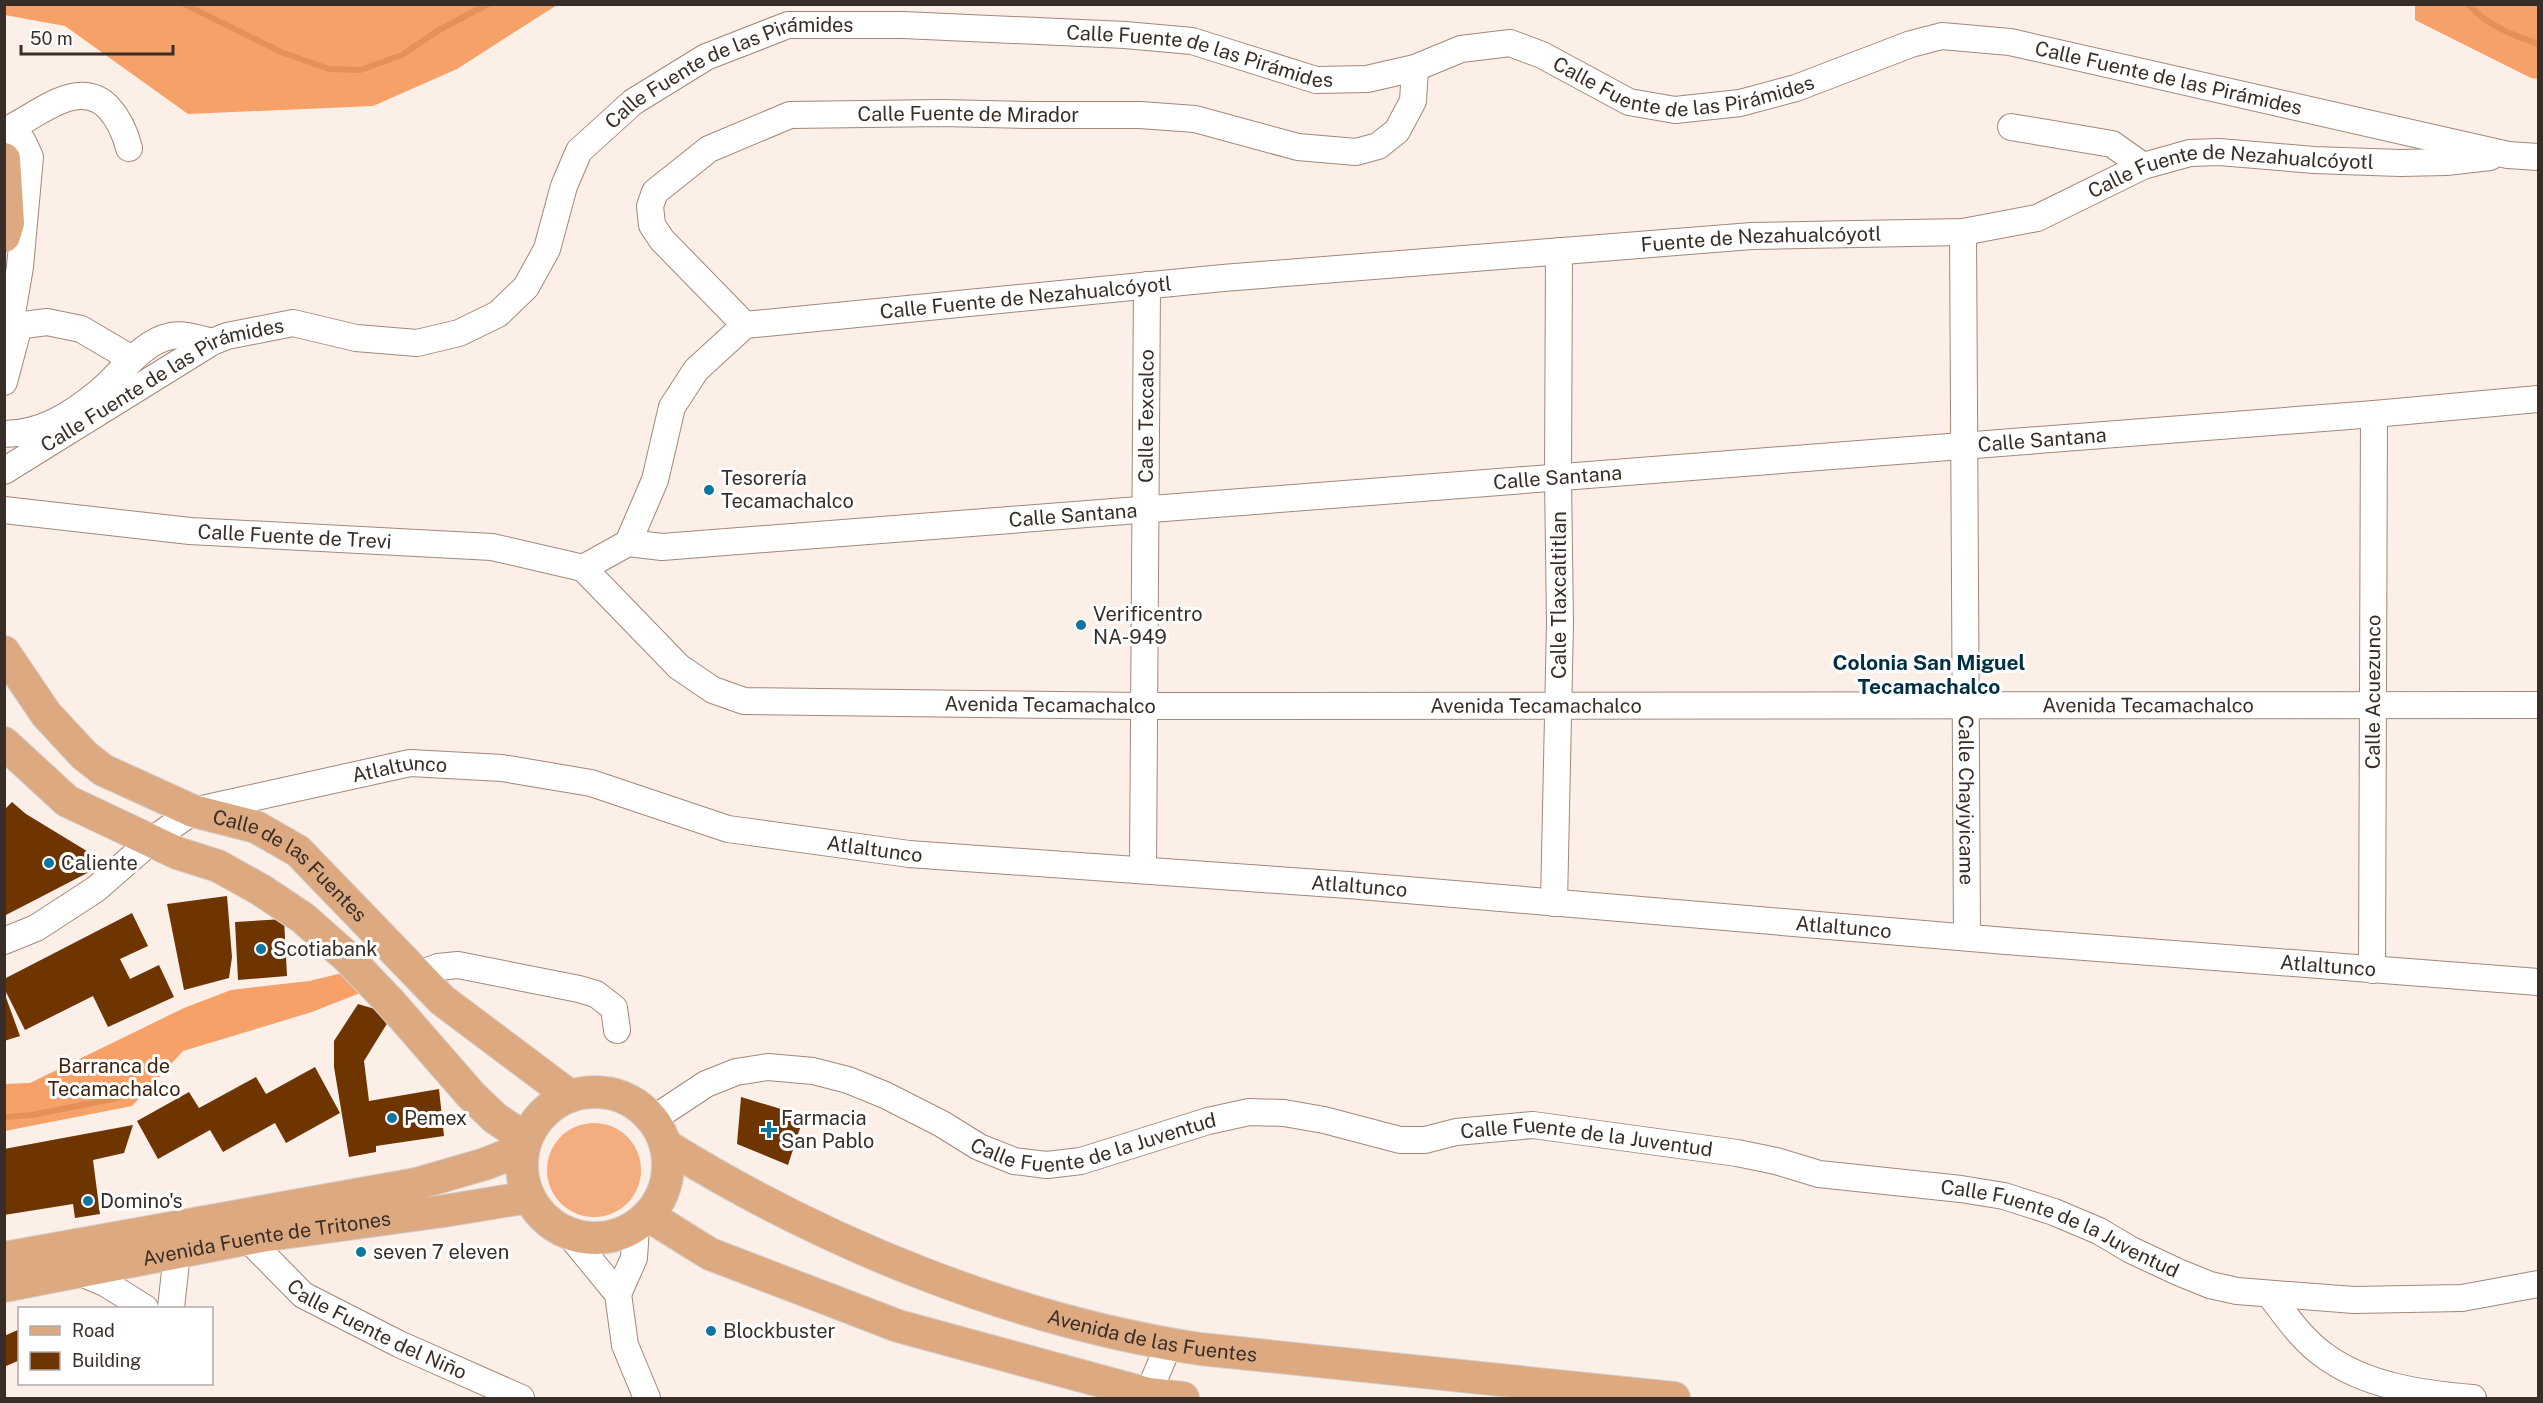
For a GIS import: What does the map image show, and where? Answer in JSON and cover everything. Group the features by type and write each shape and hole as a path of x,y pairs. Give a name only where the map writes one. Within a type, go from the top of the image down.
{"main road":[{"path":"4,236 8,223 5,140"},
{"name":"Calle de las Fuentes","path":"4,652 46,714 84,755 103,770 193,811 256,827 298,851 442,1000 570,1096"},
{"name":"Calle de las Fuentes","path":"4,743 67,801 177,853 218,866 303,918 347,957 390,1002 471,1095 525,1144"},
{"path":"143,788 151,805 153,823 151,841"},
{"path":"587,1092 606,1092 623,1097 640,1106 660,1133 669,1161 666,1183 658,1204 643,1221 614,1236 591,1238 568,1233 545,1218 529,1197 522,1173 525,1144 543,1113 570,1096 587,1092"},
{"name":"Avenida de las Fuentes","path":"660,1133 734,1187 788,1214 964,1289 1051,1316 1169,1344 1674,1398"},
{"name":"Avenida Fuente de Tritones","path":"4,1258 416,1184 485,1164 525,1144"},
{"name":"Avenida Fuente de Tritones","path":"4,1286 248,1239 529,1197"},
{"path":"643,1221 710,1254 898,1326 1145,1396 1183,1398"}],"street":[{"name":"Calle Fuente de las Pirámides","path":"4,471 212,342 227,336 293,322 356,338 417,343 459,333 498,314 526,287 547,249 564,186 579,151 633,102 706,57 788,26 903,25 1125,35 1192,41 1316,80 1367,79 1415,68 1461,49 1510,44 1542,55 1629,102 1675,110 1740,103 1796,88 1911,44 1942,36 1971,37 2021,45 2508,155 2538,157"},
{"name":"Calle Fuente de Mirador","path":"745,325 662,240 652,225 650,206 655,192 708,149 790,115 943,113 1027,116 1140,115 1196,119 1298,147 1356,152 1378,146 1397,131 1413,101 1415,68"},
{"path":"5,140 51,105 86,95 101,100 117,117 129,148"},
{"path":"2011,127 2112,144 2143,166"},
{"path":"4,382 16,333 10,320 20,267 30,157 22,140 5,140"},
{"name":"Calle Fuente de Nezahualcóyotl","path":"1963,232 2037,218 2143,166 2190,153 2219,152 2314,160 2400,163 2446,162 2508,155"},
{"name":"Fuente de Nezahualcóyotl","path":"1559,252 1752,236 1963,232"},
{"name":"Calle Chayiyicame","path":"1963,232 1967,936"},
{"name":"Calle Fuente de Nezahualcóyotl","path":"745,325 1147,285 1559,252"},
{"name":"Calle Tlaxcaltitlan","path":"1554,903 1560,623 1559,252"},
{"name":"Calle Texcalco","path":"1143,869 1147,285"},
{"path":"10,320 47,322 81,329 132,359"},
{"path":"583,568 628,543 655,480 672,407 696,370 745,325"},
{"path":"4,434 25,434 46,428 99,393 132,359 171,335 189,336 212,342"},
{"name":"Calle Santana","path":"628,543 662,547 1147,511 2538,399"},
{"name":"Calle Acuezunco","path":"2372,970 2374,414"},
{"name":"Calle Fuente de Trevi","path":"4,510 190,531 492,547 583,568"},
{"name":"Avenida Tecamachalco","path":"583,568 679,667 713,690 744,701 1144,706 1559,707 1965,704 2538,705"},
{"name":"Atlaltunco","path":"193,811 410,763 491,768 591,783 728,829 909,854 1143,869 2538,982"},
{"path":"4,941 36,928 96,889 151,841 193,811"},
{"path":"417,975 438,967 458,965 579,989 596,994 614,1008 617,1030"},
{"name":"Calle Fuente de la Juventud","path":"660,1133 706,1084 736,1072 768,1067 813,1071 848,1080 932,1119 979,1147 1014,1161 1047,1165 1081,1161 1208,1121 1249,1112 1284,1113 1324,1120 1400,1140 1425,1140 1456,1132 1533,1125 1565,1127 1606,1136 1737,1153 1776,1161 1819,1174 1961,1188 2004,1196 2099,1230 2131,1250 2210,1285 2270,1295 2354,1300 2462,1298 2538,1284"},
{"path":"643,1221 634,1258 618,1294 625,1346 647,1398"},
{"path":"568,1233 618,1294"},
{"name":"Calle Fuente del Niño","path":"248,1239 303,1295 399,1344 521,1398"},
{"path":"171,1307 177,1253"},
{"path":"79,1272 105,1283 144,1307"},
{"path":"2270,1295 2304,1338 2325,1356 2357,1374 2424,1394 2473,1398"},
{"path":"1145,1396 1169,1344"}],"shaded area":[{"path":"594,1123 612,1126 627,1137 638,1152 641,1170 638,1188 627,1203 612,1214 594,1217 576,1214 561,1203 550,1188 547,1170 550,1152 561,1137 576,1126"}],"green space":[{"path":"4,5 557,5 457,69 373,106 188,114 65,26 5,15"},
{"path":"2415,5 2538,5 2538,79 2531,78 2415,20"},
{"name":"Barranca de Tecamachalco","path":"351,971 365,991 312,1012 183,1051 132,1106 5,1131 4,1084 30,1083 184,1008 231,990 309,981"}],"building":[{"name":"Caliente","path":"12,802 26,814 95,856 93,870 4,916 4,810"},
{"path":"227,896 232,957 229,978 184,990 167,904"},
{"path":"132,913 148,946 120,959 130,979 159,965 174,997 108,1027 93,996 25,1030 4,988 4,979"},
{"name":"Scotiabank","path":"284,919 287,976 238,980 235,922"},
{"path":"4,992 20,1036 4,1041"},
{"name":"Pemex","path":"358,1004 375,1009 388,1022 364,1061 369,1101 439,1089 444,1136 376,1146 376,1152 349,1157 334,1067 334,1041"},
{"path":"315,1067 340,1113 286,1143 275,1123 223,1152 210,1130 158,1159 137,1121 189,1092 199,1108 256,1077 266,1094"},
{"name":"Farmacia San Pablo","path":"741,1097 804,1116 788,1165 737,1144"},
{"path":"133,1125 124,1153 93,1160 100,1214 75,1218 73,1204 4,1215 4,1149"},
{"path":"18,1330 18,1361 4,1367 4,1336"}],"waterway":[{"path":"184,4 281,52 329,69 360,70 402,55 439,30 488,4"},
{"path":"2468,4 2491,24 2538,44"},
{"path":"4,1117 32,1115 117,1098"}],"place":[{"name":"Tesorería Tecamachalco","path":"709,490"},
{"name":"Verificentro NA-949","path":"1081,625"},
{"name":"Caliente","path":"49,863"},
{"name":"Scotiabank","path":"261,949"},
{"name":"Pemex","path":"392,1118"},
{"name":"Farmacia San Pablo","path":"769,1130"},
{"name":"Domino's","path":"88,1201"},
{"name":"seven 7 eleven","path":"361,1252"},
{"name":"Blockbuster","path":"711,1331"}],"district":[{"name":"Colonia San Miguel Tecamachalco","path":"1929,675"}]}
